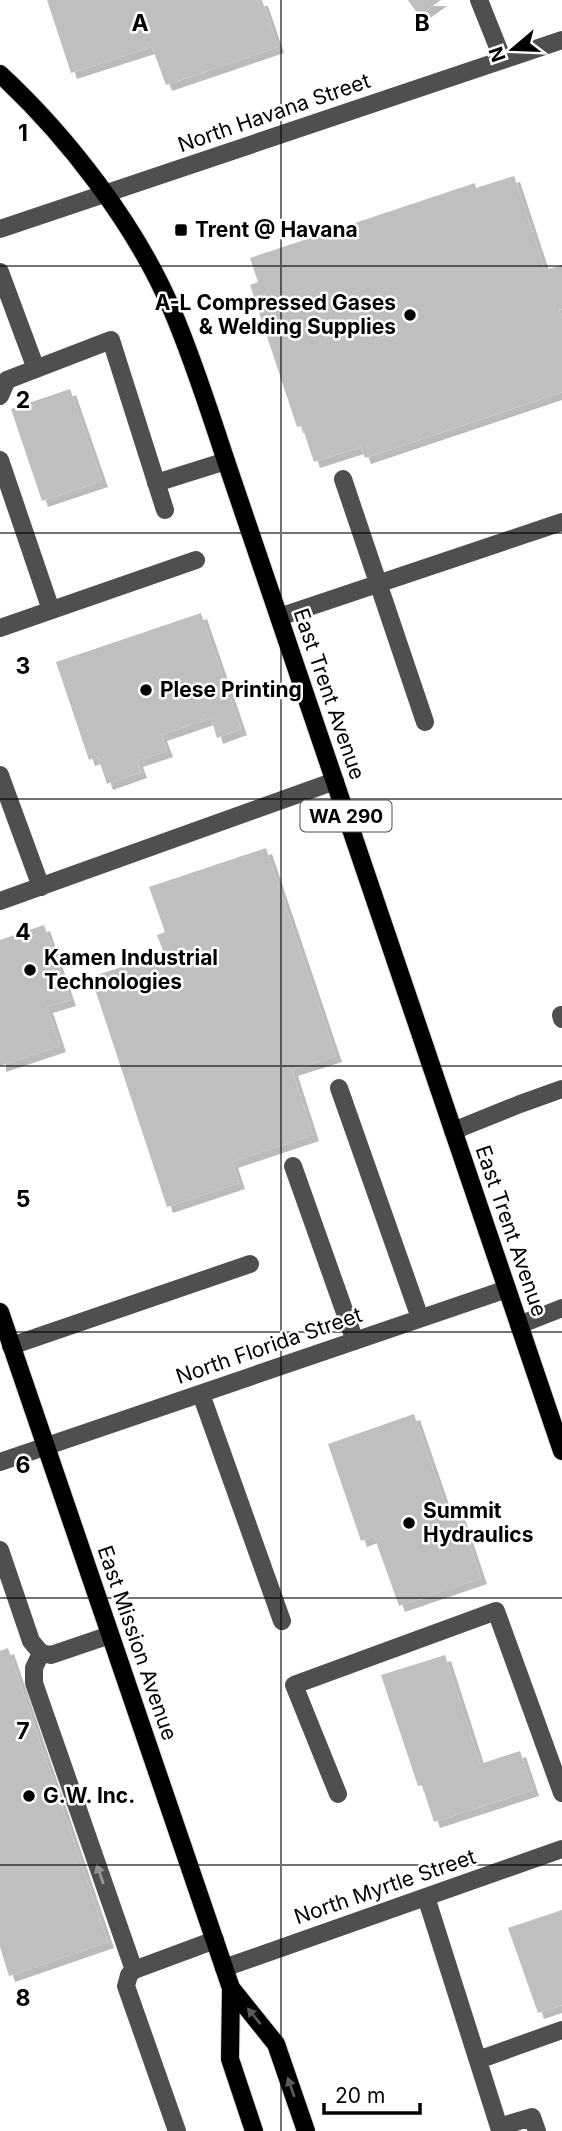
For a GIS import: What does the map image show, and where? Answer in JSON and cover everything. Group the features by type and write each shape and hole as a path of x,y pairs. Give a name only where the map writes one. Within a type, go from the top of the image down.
{"main road":[{"name":"East Trent Avenue","path":"0,74 57,133 104,194 152,269 189,352 562,1451"},
{"name":"East Mission Avenue","path":"0,1312 224,1968 232,1988 276,2044 306,2131"},
{"name":"East Mission Avenue","path":"232,1988 230,2059 254,2131"}],"street":[{"path":"479,0 503,60"},
{"name":"North Havana Street","path":"0,229 562,40"},
{"path":"0,272 36,369"},
{"path":"0,396 8,380 111,340 165,510"},
{"path":"0,460 51,610"},
{"path":"156,483 226,461"},
{"path":"343,479 425,722"},
{"path":"279,617 562,522"},
{"path":"0,628 196,560"},
{"path":"0,775 41,887"},
{"path":"0,901 335,781"},
{"path":"340,1088 420,1318"},
{"path":"453,1131 562,1089"},
{"path":"293,1166 355,1341"},
{"path":"12,1346 250,1264"},
{"name":"North Florida Street","path":"0,1462 507,1289"},
{"path":"519,1325 562,1308"},
{"path":"201,1394 282,1621"},
{"path":"0,1550 31,1641 41,1653 51,1655 110,1635"},
{"path":"338,1794 294,1685 496,1611 562,1793"},
{"path":"41,1653 34,1668 34,1683 134,1970"},
{"name":"North Myrtle Street","path":"224,1968 562,1849"},
{"path":"425,1897 499,2127 533,2117 537,2131"},
{"path":"177,2131 126,1986 129,1975 134,1970 215,1940"},
{"path":"478,2060 562,2030"}],"building":[{"path":"47,0 262,0 278,47 166,85 152,47 71,73"},
{"path":"408,0 441,0 419,16"},
{"name":"A-L Compressed Gases & Welding Supplies","path":"514,176 545,270 562,265 562,309 559,310 562,320 562,392 365,458 361,447 314,462 302,426 297,427 250,285 258,282 250,258 475,183 476,188"},
{"path":"70,389 102,481 42,501 11,409"},
{"name":"Plese Printing","path":"201,613 241,729 217,738 211,718 161,735 167,751 137,761 141,772 107,784 98,757 89,760 56,662"},
{"path":"266,848 336,1056 292,1070 313,1135 232,1162 239,1183 167,1207 91,977 164,953 157,935 165,932 149,887"},
{"name":"Kamen Industrial Technologies","path":"44,925 70,1000 47,1007 60,1046 0,1066 0,940"},
{"name":"Summit Hydraulics","path":"414,1414 447,1510 457,1507 481,1578 399,1606 374,1536 361,1541 328,1444"},
{"name":"G.W. Inc.","path":"8,1648 108,1942 9,1976 0,1947 0,1651"},
{"path":"445,1655 480,1764 520,1751 533,1790 434,1822 422,1785 418,1786 381,1675"},
{"path":"562,1910 562,2005 538,2013 508,1928"}],"place":[{"name":"Trent @ Havana","path":"181,230"},
{"name":"A-L Compressed Gases & Welding Supplies","path":"410,315"},
{"name":"Plese Printing","path":"146,690"},
{"name":"Kamen Industrial Technologies","path":"30,970"},
{"name":"Summit Hydraulics","path":"409,1523"},
{"name":"G.W. Inc.","path":"29,1796"}]}
